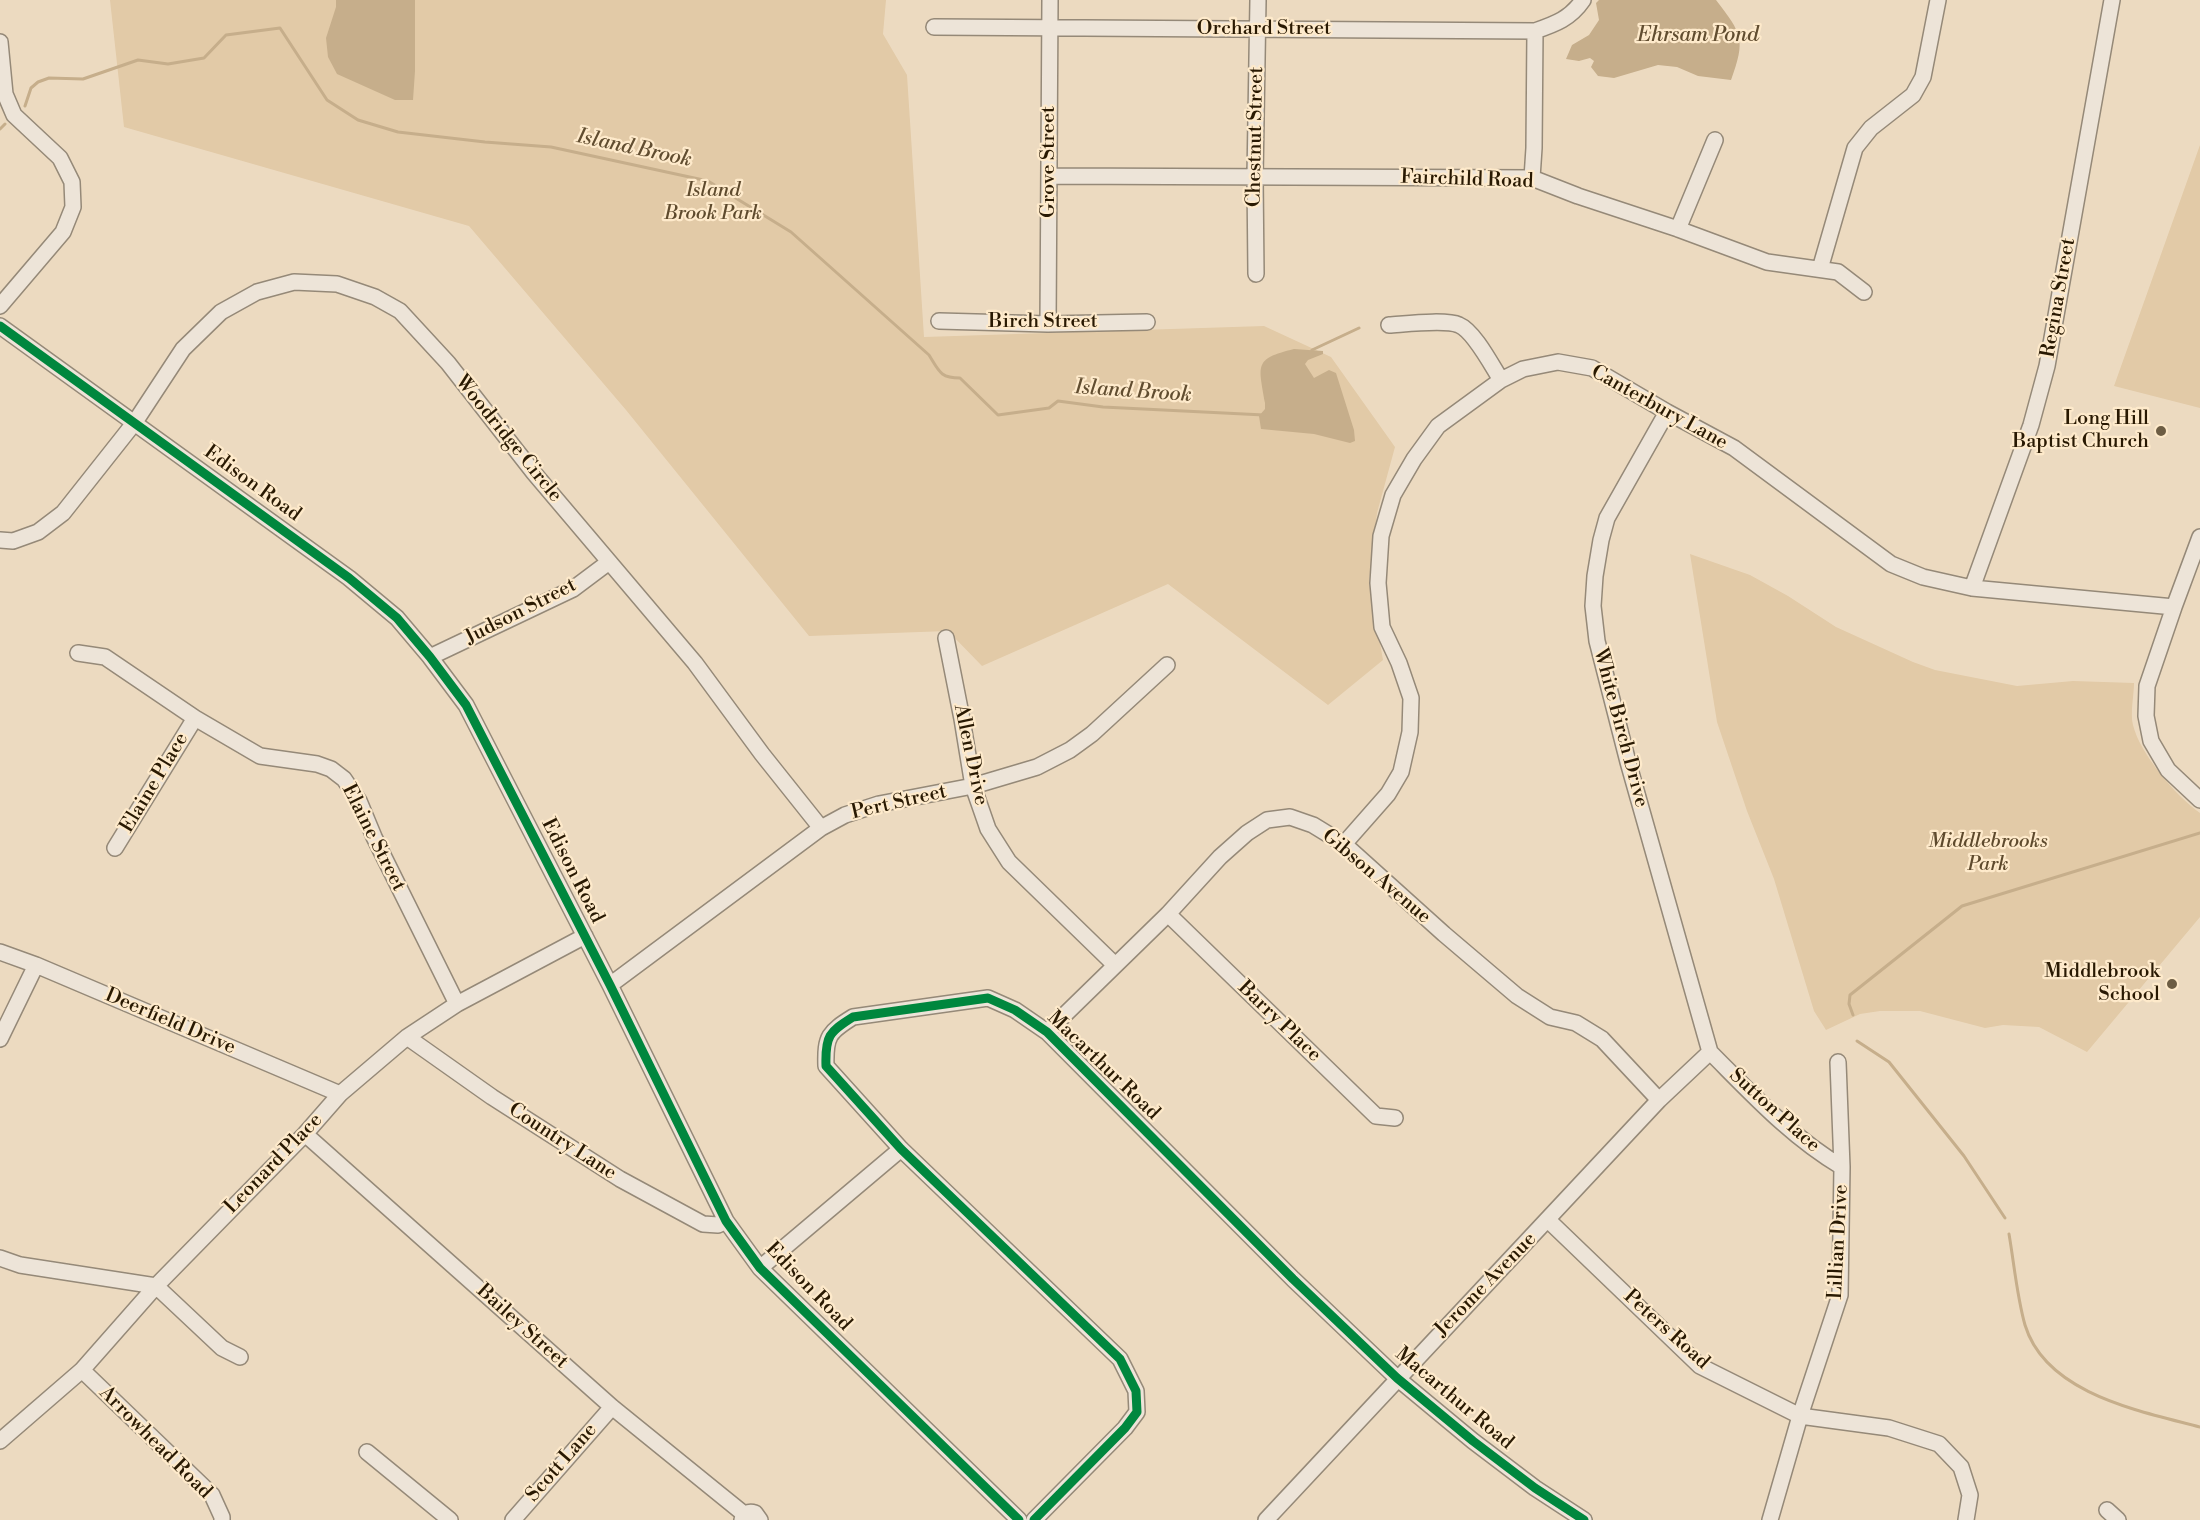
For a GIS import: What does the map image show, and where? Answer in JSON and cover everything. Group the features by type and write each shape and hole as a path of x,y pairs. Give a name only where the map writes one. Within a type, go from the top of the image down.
{"street":[{"name":"Grove Street","path":"1048,324 1050,0"},
{"name":"Chestnut Street","path":"1256,274 1258,0"},
{"name":"Orchard Street","path":"934,27 1534,31 1560,23 1575,11 1582,0"},
{"path":"1820,269 1855,148 1871,128 1913,94 1923,77 1938,0"},
{"name":"Regina Street","path":"1972,588 2031,425 2047,366 2112,0"},
{"path":"1532,178 1534,31"},
{"path":"0,42 5,94 14,115 60,158 72,182 73,207 63,232 0,306"},
{"path":"1678,229 1714,140"},
{"name":"Fairchild Road","path":"1050,176 1532,178 1767,262 1838,272 1864,292"},
{"name":"Woodridge Circle","path":"0,540 13,541 38,532 63,513 135,422 183,349 221,312 257,292 294,282 337,284 375,297 400,311 448,363 534,473 695,663 762,754 821,828"},
{"name":"Birch Street","path":"939,321 1048,324 1148,322"},
{"path":"1389,325 1441,323 1459,325 1472,336 1501,380"},
{"name":"Edison Road","path":"0,326 349,578 397,618 466,705 610,985 726,1221 760,1268 1019,1520"},
{"name":"Canterbury Lane","path":"1344,844 1388,794 1401,772 1410,732 1411,698 1399,663 1382,627 1379,594 1381,536 1394,495 1414,459 1438,426 1501,380 1522,369 1558,362 1592,368 1734,448 1891,564 1923,577 1972,588 2174,607"},
{"name":"White Birch Drive","path":"1667,412 1607,518 1600,540 1593,606 1597,641 1628,762 1710,1052"},
{"path":"2200,537 2147,686 2146,716 2151,741 2168,770 2200,800"},
{"name":"Judson Street","path":"430,657 573,589 609,562"},
{"name":"Allen Drive","path":"946,638 972,786 988,830 1009,861 1115,965"},
{"name":"Elaine Street","path":"78,653 105,657 195,718 260,756 317,764 331,769 344,779 359,801 379,848 457,1004"},
{"name":"Pert Street","path":"610,985 821,828 845,814 879,804 972,786 1037,767 1070,750 1092,734 1167,665"},
{"name":"Elaine Place","path":"115,848 195,718"},
{"name":"Gibson Avenue","path":"1047,1032 1168,914 1220,857 1247,833 1267,820 1290,817 1313,825 1344,844 1517,996 1550,1017 1576,1023 1602,1039 1659,1100"},
{"name":"Barry Place","path":"1168,914 1376,1116 1395,1118"},
{"name":"Leonard Place","path":"0,1441 82,1370 156,1286 305,1134 340,1094 407,1038 457,1004 585,936"},
{"name":"Deerfield Drive","path":"0,952 36,965 340,1094"},
{"path":"0,1039 36,965"},
{"name":"Macarthur Road","path":"1034,1520 1125,1428 1137,1412 1136,1391 1120,1359 901,1149 826,1066 825,1045 836,1028 854,1017 988,998 1016,1010 1047,1032 1293,1279 1397,1378 1473,1441 1535,1488 1584,1520"},
{"name":"Country Lane","path":"407,1038 492,1097 620,1179 703,1224 718,1225 726,1221"},
{"name":"Jerome Avenue","path":"1274,1517 1397,1378 1659,1100 1710,1052"},
{"name":"Sutton Place","path":"1710,1052 1781,1121 1818,1152 1842,1167"},
{"name":"Lillian Drive","path":"1770,1520 1800,1416 1840,1295 1842,1167 1838,1062"},
{"name":"Bailey Street","path":"305,1134 612,1407 743,1517 752,1512 758,1515 760,1520"},
{"path":"760,1268 901,1149"},
{"name":"Peters Road","path":"1548,1220 1700,1366 1800,1416 1889,1428 1939,1444 1961,1467 1970,1495 1966,1520"},
{"path":"0,1258 20,1265 156,1286 222,1348 240,1356"},
{"name":"Arrowhead Road","path":"82,1370 212,1496 222,1520"},
{"name":"Scott Lane","path":"513,1520 612,1407"},
{"path":"367,1452 450,1520"}],"green space":[{"name":"Island Brook Park","path":"110,0 886,0 883,34 907,75 924,337 1264,326 1331,357 1395,447 1377,513 1369,581 1383,660 1328,705 1168,584 982,666 948,631 809,636 626,410 469,226 124,127"},
{"path":"2200,145 2200,408 2114,386"},
{"name":"Middlebrooks Park","path":"1690,554 1750,575 1836,627 1935,670 2017,686 2073,681 2134,683 2132,720 2143,749 2160,774 2200,813 2200,917 2087,1052 2039,1027 2003,1025 1985,1028 1920,1011 1880,1011 1860,1014 1826,1030 1814,1011 1774,879 1747,811 1717,722"}],"water":[{"path":"336,0 415,0 413,100 395,100 337,74 328,57 326,38"},
{"name":"Ehrsam Pond","path":"1599,0 1716,0 1739,37 1739,55 1731,80 1698,76 1677,67 1658,65 1614,78 1598,76 1591,67 1594,61 1590,58 1579,61 1566,59 1572,45 1589,35 1599,20 1596,3"},
{"path":"1294,349 1323,351 1323,354 1308,360 1305,364 1314,378 1329,370 1336,373 1354,430 1355,441 1350,443 1314,434 1261,429 1259,416 1265,409 1261,380 1262,366 1271,356"}],"waterway":[{"name":"Island Brook","path":"25,106 31,88 38,82 49,78 83,79 138,60 168,64 204,58 226,35 280,28 327,100 358,120 398,132 551,147 708,181 791,232 929,355 944,375 960,378 998,415 1049,408 1058,401 1103,407 1264,415"},
{"name":"Island Brook","path":"0,129 5,124"},
{"name":"Island Brook","path":"1312,350 1359,328"},
{"path":"1853,1015 1849,1004 1850,995 1962,906 2200,833"},
{"path":"1857,1041 1889,1062 1964,1156 2005,1218"},
{"path":"2009,1234 2025,1325 2036,1349 2053,1368 2098,1396 2150,1414 2200,1427"}],"cycle path":[{"path":"0,326 349,578 397,618 466,705 610,985 726,1221 760,1268 1019,1520"},
{"path":"1034,1520 1125,1428 1137,1412 1136,1391 1120,1359 901,1149 826,1066 826,1048 830,1036 853,1017 988,998 1015,1010 1047,1032 1293,1279 1397,1378 1473,1441 1535,1488 1584,1520"}],"place":[{"name":"Long Hill Baptist Church","path":"2161,431"},
{"name":"Middlebrook School","path":"2172,984"}]}
